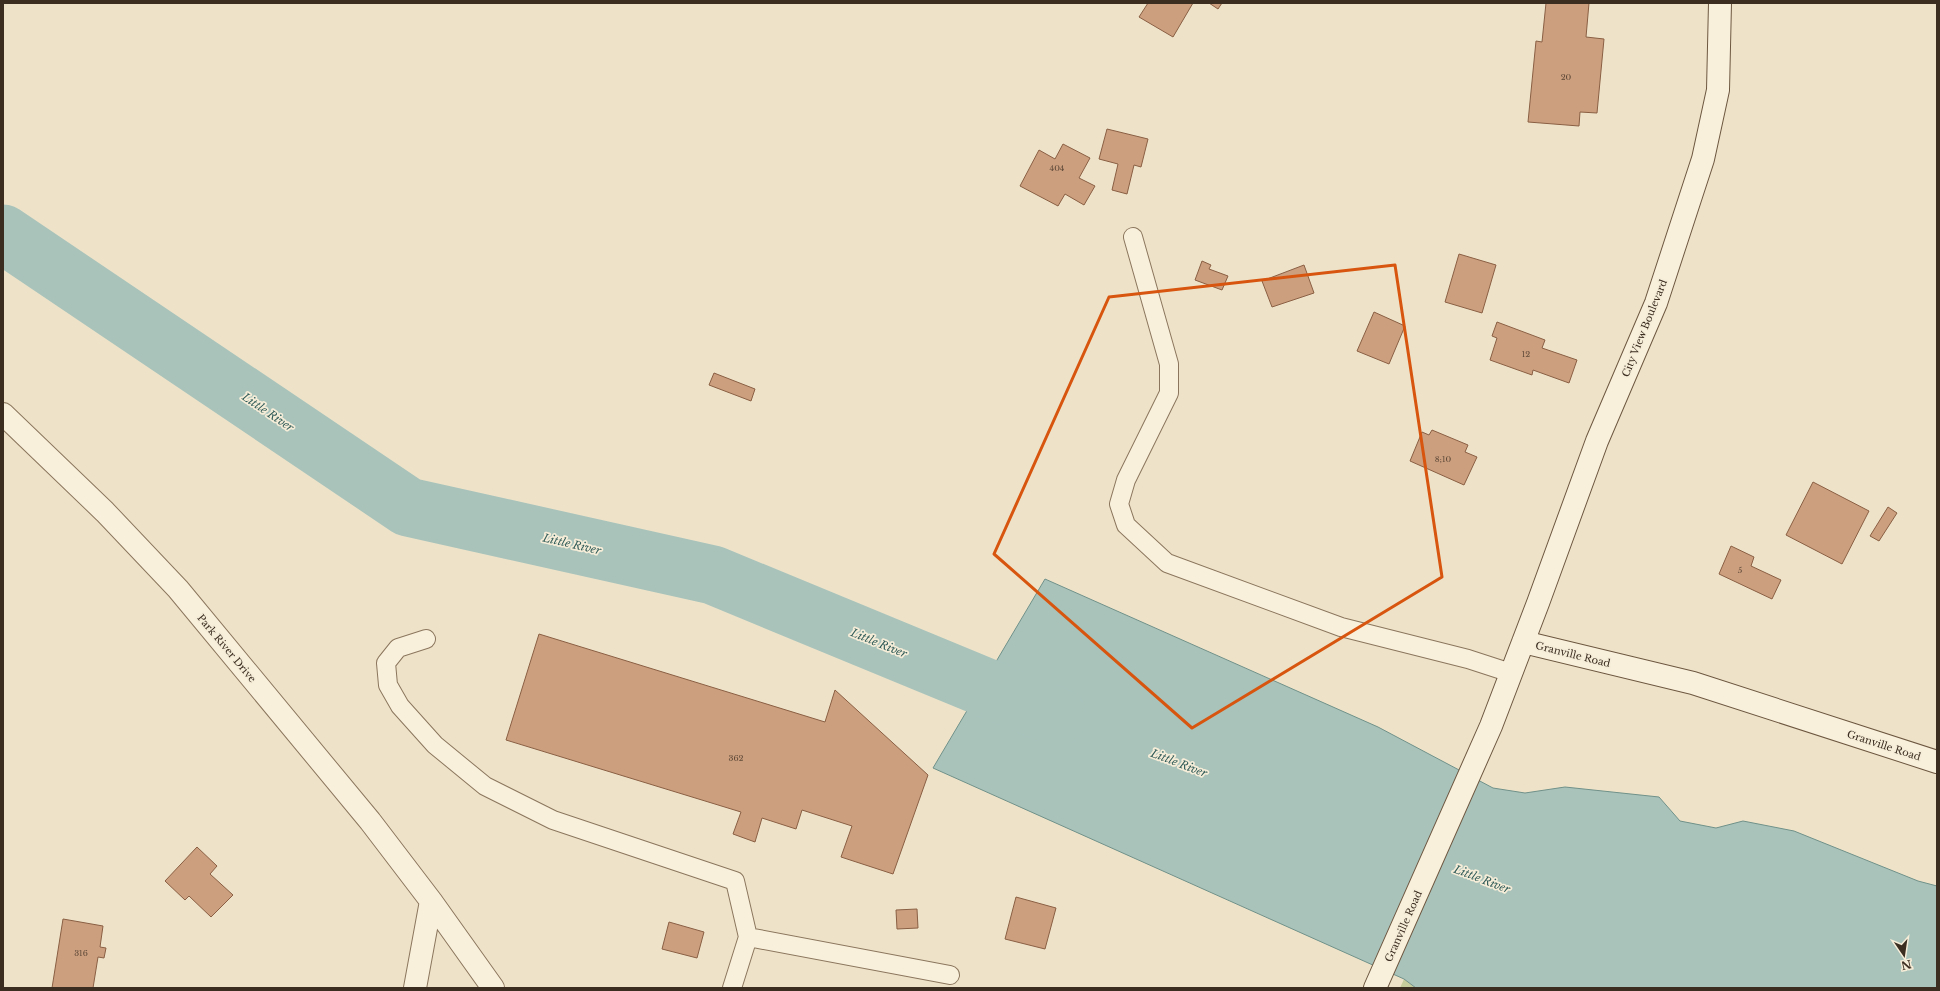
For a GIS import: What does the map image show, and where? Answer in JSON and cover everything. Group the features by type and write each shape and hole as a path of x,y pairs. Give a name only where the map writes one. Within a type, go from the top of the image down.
{"street":[{"name":"City View Boulevard","path":"1523,642 1597,441 1656,303 1703,159 1718,90 1720,3"},
{"name":"Park River Drive","path":"3,414 110,517 178,589 370,821 431,901 493,988"},
{"name":"Granville Road","path":"1375,988 1491,726 1523,642 1693,683 1937,762"},
{"path":"415,988 431,901"}],"lane":[{"path":"1134,237 1169,364 1169,393 1126,480 1119,504 1126,525 1167,563 1341,627 1409,646 1468,659 1512,673"},
{"path":"426,639 398,648 386,663 388,685 400,706 435,745 485,786 552,820 735,881 748,938 732,988"},
{"path":"748,938 950,975"}],"highlighted area":[{"path":"1395,265 1442,577 1192,728 994,554 1109,297"}],"green space":[{"path":"1404,979 1416,988 1400,988"}],"water":[{"path":"1045,579 1378,727 1493,788 1525,793 1565,787 1659,797 1680,821 1716,828 1743,821 1794,831 1918,881 1937,886 1937,988 1416,988 1404,979 933,768"}],"building":[{"path":"1148,3 1193,3 1173,37 1139,17"},
{"path":"1209,3 1222,3 1218,9"},
{"path":"1546,3 1589,3 1586,37 1604,39 1597,113 1580,112 1579,126 1528,122 1536,41 1542,42"},
{"path":"1107,129 1148,139 1141,167 1134,165 1127,194 1112,190 1118,164 1099,159"},
{"path":"1063,144 1090,158 1079,178 1095,186 1084,205 1065,194 1058,206 1020,186 1039,150 1055,159"},
{"path":"1459,254 1496,265 1482,313 1445,302"},
{"path":"1202,261 1211,265 1209,269 1228,276 1222,290 1195,280"},
{"path":"1304,265 1314,293 1272,307 1262,281"},
{"path":"1374,312 1405,326 1389,364 1357,351"},
{"path":"1497,322 1545,340 1542,348 1577,360 1569,383 1533,370 1532,375 1490,360 1497,338 1492,336"},
{"path":"714,373 755,389 751,401 709,385"},
{"path":"1432,430 1468,445 1465,452 1477,457 1464,485 1410,461 1422,432 1429,435"},
{"path":"1813,482 1869,511 1842,564 1786,535"},
{"path":"1888,507 1897,513 1879,541 1870,536"},
{"path":"1731,546 1754,557 1751,566 1781,580 1772,599 1719,574"},
{"path":"539,634 825,722 835,690 928,775 893,874 841,857 852,826 802,810 796,829 762,818 755,842 733,834 741,812 506,740"},
{"path":"197,847 217,866 210,874 233,895 211,917 189,896 185,900 165,881"},
{"path":"1016,897 1056,908 1045,949 1005,939"},
{"path":"917,909 918,928 897,929 896,910"},
{"path":"63,919 103,926 100,947 106,948 104,958 98,957 93,988 52,988"},
{"path":"669,922 704,932 697,958 662,949"}],"waterway":[{"name":"Little River","path":"3,234 408,507 713,575 1057,717"}]}
